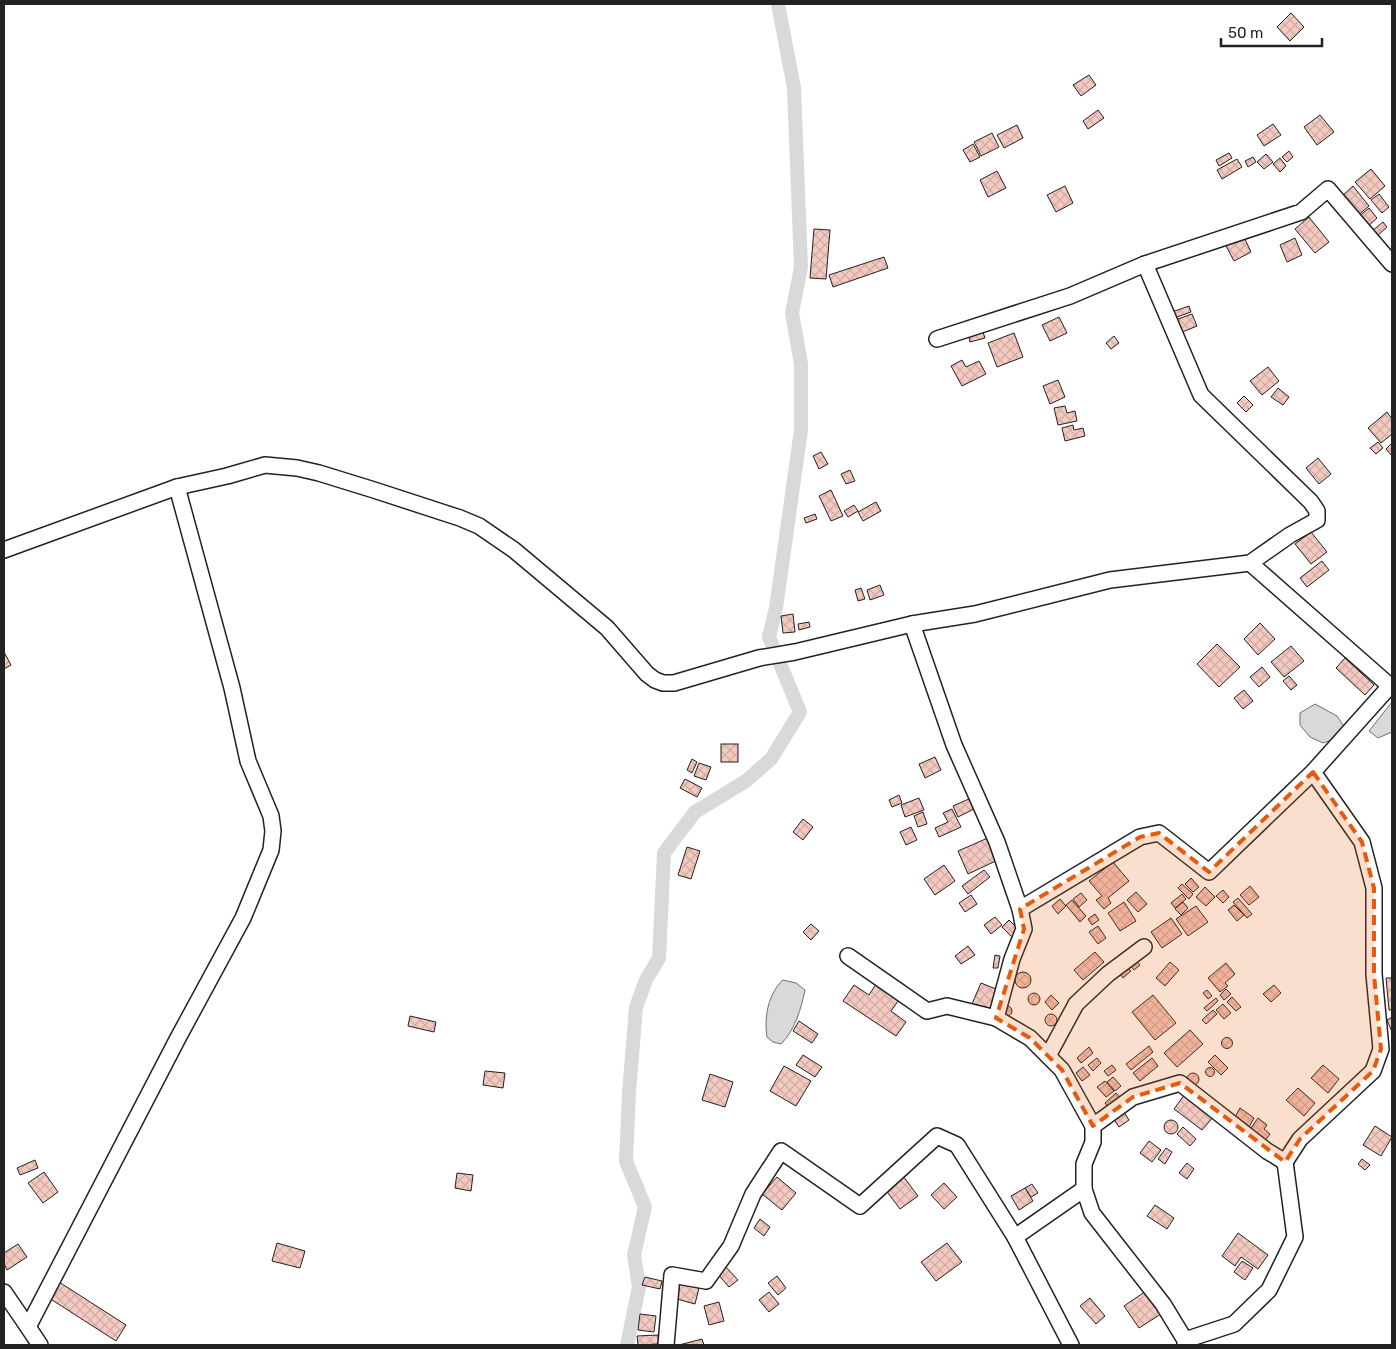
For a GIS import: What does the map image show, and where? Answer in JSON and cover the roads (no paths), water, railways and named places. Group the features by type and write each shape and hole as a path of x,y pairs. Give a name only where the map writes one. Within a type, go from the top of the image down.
{"street":[{"path":"937,339 1070,296 1145,264 1301,212 1328,189 1392,264"},
{"path":"4,550 177,487 265,465 283,466 319,473 460,518 479,526 497,537 607,628 628,654 655,680 663,683 674,683 759,658 795,652 912,624 975,614 1110,580 1250,563 1290,535 1317,520 1317,511 1311,502 1201,394 1145,264"},
{"path":"28,1327 242,918 271,850 273,831 271,816 248,761 232,688 177,487"},
{"path":"1020,909 1140,837 1159,834 1209,872 1313,772 1391,685 1250,563"},
{"path":"912,624 954,745 997,842 1020,909 1024,929 1012,959 996,1018"},
{"path":"848,956 927,1011 947,1006 996,1018 1030,1038 1062,1070 1093,1126 1093,1142 1084,1164 1084,1189 1092,1212 1163,1304 1185,1343 1234,1324 1269,1290 1295,1237 1285,1162 1300,1139 1373,1071 1381,1049 1374,974 1374,888 1362,842 1313,772"},
{"path":"1048,1056 1076,1004 1108,974 1144,947"},
{"path":"1093,1126 1133,1097 1180,1083 1267,1151 1285,1162"},
{"path":"666,1345 672,1275 706,1281 731,1246 753,1194 781,1151 860,1206 937,1136 957,1145 1015,1237 1070,1345"},
{"path":"1015,1237 1084,1189"},
{"path":"4,1292 40,1345"}],"waterway":[{"path":"627,1345 639,1287 634,1255 645,1207 626,1161 629,1093 636,1007 646,980 659,958 664,853 695,812 746,781 771,759 800,712 769,637 776,608 801,430 801,364 792,313 801,267 794,88 778,4"}]}
